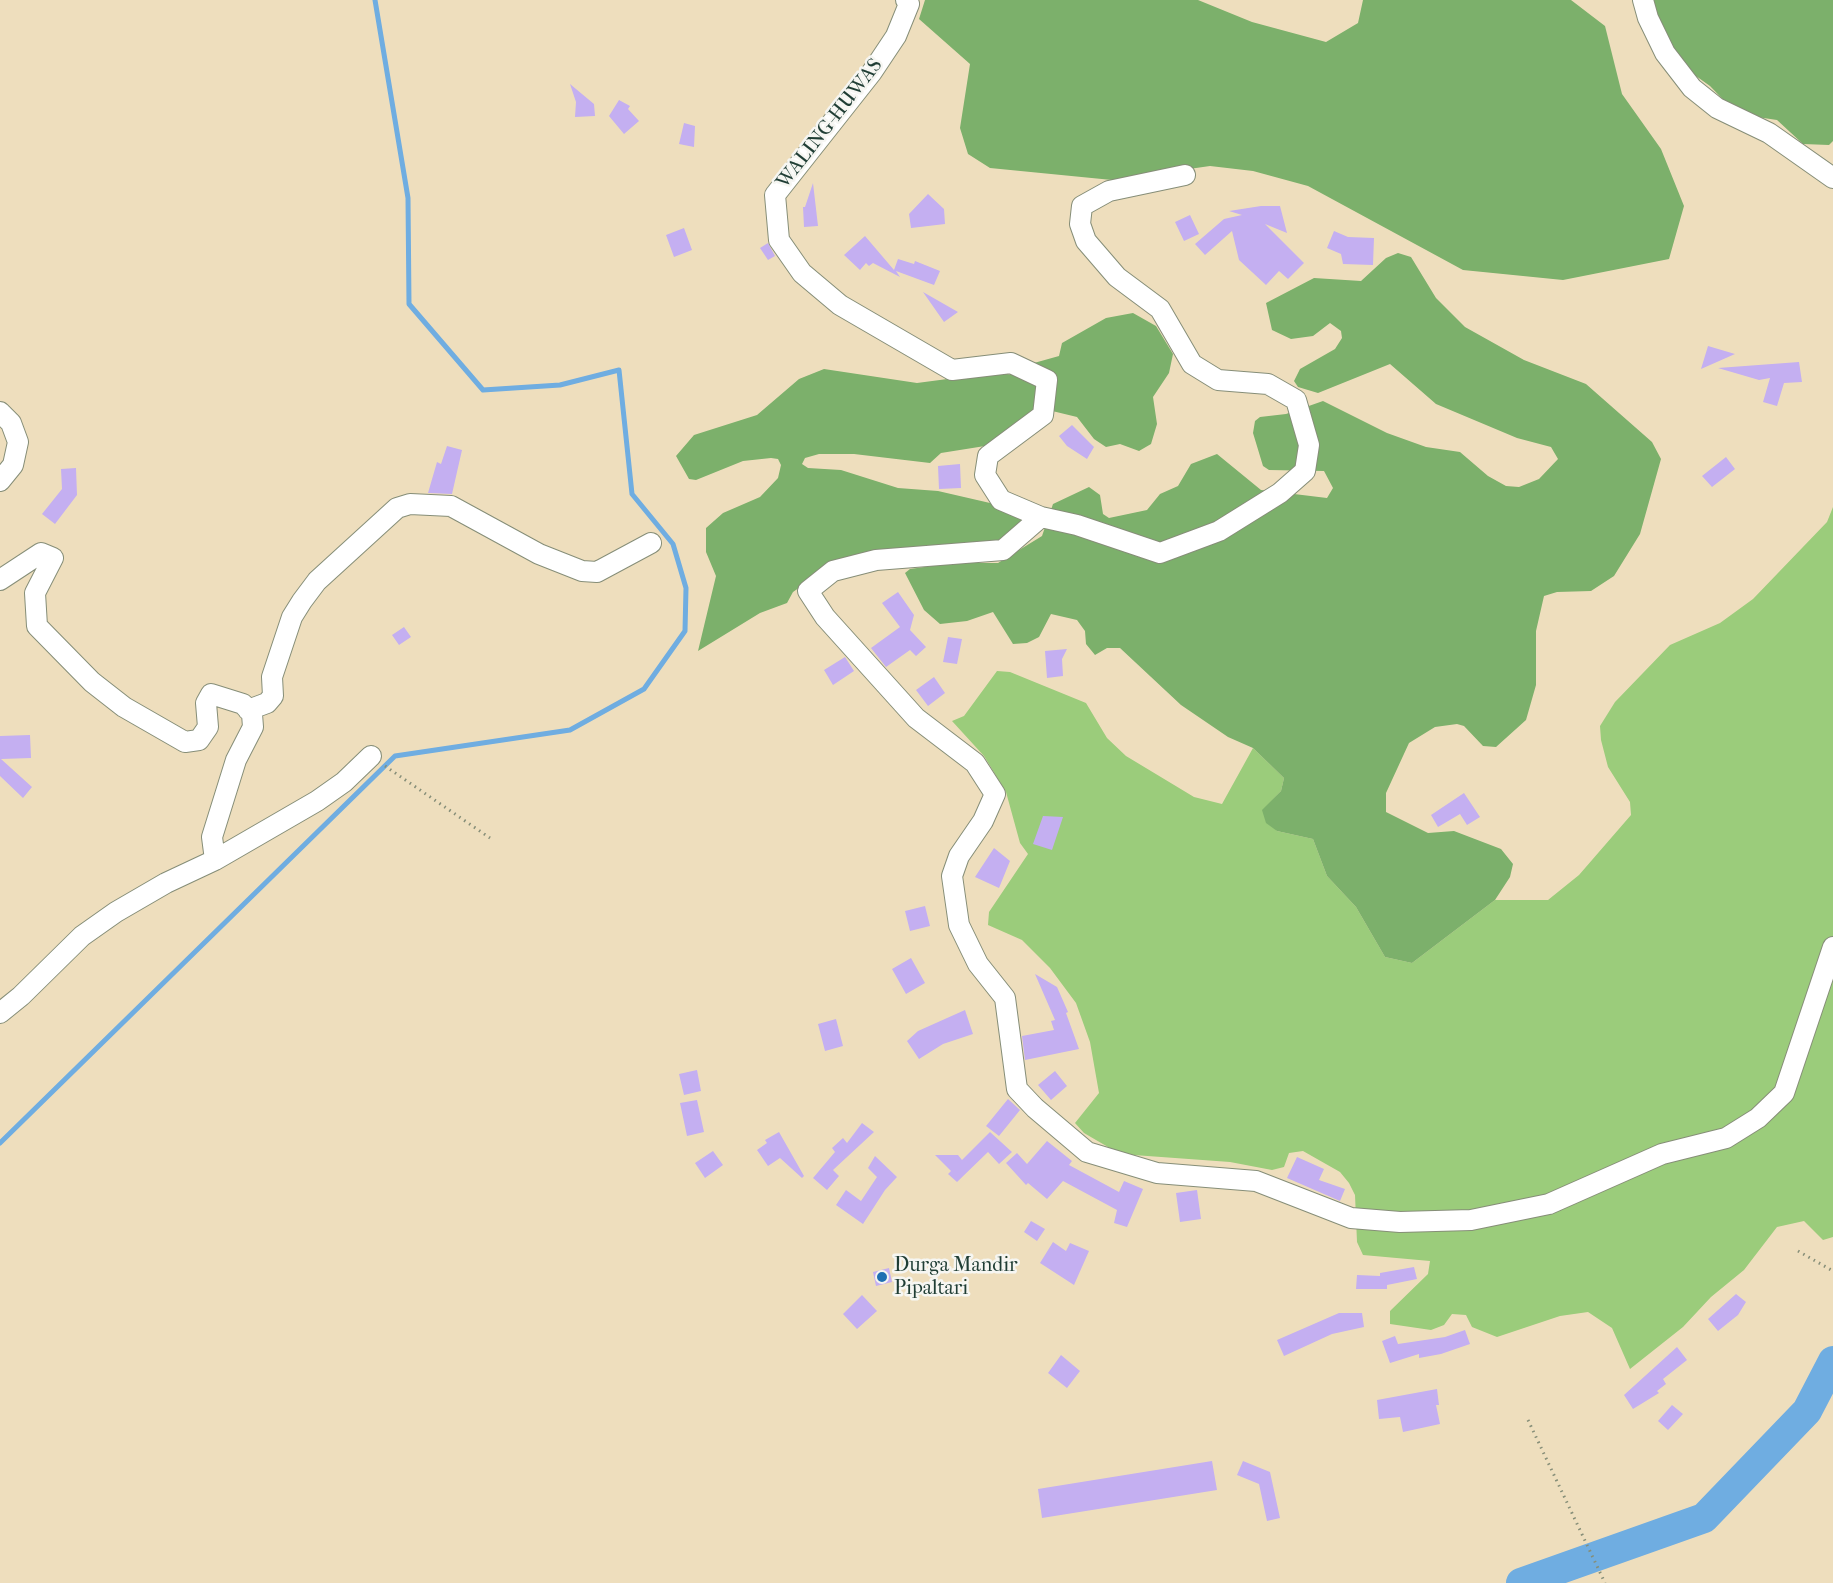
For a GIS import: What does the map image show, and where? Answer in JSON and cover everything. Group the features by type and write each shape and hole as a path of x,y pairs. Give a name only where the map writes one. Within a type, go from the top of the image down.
{"street":[{"name":"WALING-HUWAS","path":"906,0 909,4 896,36 872,72 775,195 779,240 802,273 840,305 952,370 1011,363 1047,380 1043,415 988,456 985,475 1001,500 1041,517"},
{"path":"1643,0 1648,18 1665,53 1692,88 1717,108 1769,133 1812,166 1833,178"},
{"path":"1185,175 1109,191 1082,206 1080,224 1086,241 1117,276 1160,309 1192,364 1218,380 1268,384 1283,390 1296,400 1309,445 1305,471 1280,494 1219,531 1161,553 1077,525 1041,517 1003,550 876,560 833,571 808,591 825,617 916,718 975,763 996,794 983,821 959,856 952,876 959,926 978,964 1005,998 1017,1089 1063,1133 1087,1152 1157,1173 1256,1181 1351,1218 1400,1222 1471,1220 1549,1204 1662,1154 1726,1138 1758,1118 1784,1094 1833,947"},
{"path":"0,412 11,423 18,442 13,465 0,481"},
{"path":"248,710 267,703 273,696 272,677 292,616 317,580 397,508 410,504 451,506 539,554 582,571 597,573 651,543"},
{"path":"0,580 41,553 53,558 35,593 37,626 70,662 124,707 185,742 199,740 208,727 206,703 211,694 243,705 252,714 253,727 236,760 212,837 215,860"},
{"path":"0,1012 21,996 82,936 116,912 166,883 215,860 317,801 344,782 371,756"}],"path":[{"path":"371,756 490,837"},
{"path":"1798,1251 1833,1271"},
{"path":"1528,1420 1605,1583"}],"green space":[{"path":"925,0 1198,0 1252,22 1326,42 1358,23 1363,0 1571,0 1605,26 1622,94 1661,149 1684,206 1669,259 1563,280 1463,270 1308,186 1253,171 1210,166 1112,180 990,168 968,154 960,128 970,64 919,19"},
{"path":"1649,0 1833,0 1833,141 1829,145 1803,144 1777,120 1737,114 1710,86 1689,71 1674,49"},
{"path":"1398,253 1411,257 1436,298 1465,327 1524,360 1586,384 1652,442 1661,459 1640,534 1614,576 1591,591 1557,592 1544,596 1536,631 1536,685 1526,720 1496,747 1483,746 1464,726 1457,724 1435,727 1409,743 1386,793 1386,812 1428,833 1454,831 1501,849 1513,864 1510,877 1495,900 1412,963 1385,957 1356,907 1327,876 1313,839 1277,831 1266,823 1262,810 1281,791 1284,778 1253,748 1228,737 1181,705 1120,648 1107,648 1095,655 1086,644 1085,631 1077,620 1051,614 1039,637 1027,643 1013,644 993,612 967,621 940,624 924,610 905,573 910,569 953,563 998,563 1042,536 1053,504 1089,487 1100,495 1103,514 1109,518 1147,510 1160,494 1178,486 1191,464 1217,454 1261,490 1327,498 1333,488 1324,471 1269,470 1263,466 1253,433 1255,421 1260,417 1286,414 1323,401 1387,433 1426,447 1460,452 1488,476 1506,486 1519,487 1539,479 1558,459 1551,447 1517,438 1436,404 1390,364 1318,393 1298,387 1294,381 1300,369 1335,349 1342,338 1341,331 1330,323 1313,336 1291,339 1272,330 1266,303 1314,278 1361,281 1386,258"},
{"path":"1133,313 1156,326 1173,354 1169,373 1153,397 1157,424 1151,444 1139,451 1120,444 1106,447 1094,439 1077,417 1044,409 985,446 941,453 930,463 854,454 819,454 805,458 802,464 808,468 841,470 898,488 938,491 1003,506 1020,515 1025,527 998,548 833,564 793,592 787,603 760,613 698,651 716,576 706,552 706,528 723,513 760,497 778,478 781,465 778,459 771,458 743,461 696,480 689,479 676,456 694,435 757,415 799,379 824,369 917,383 993,373 1030,376 1034,363 1059,356 1062,343 1106,318"},
{"path":"1833,507 1833,1237 1823,1240 1804,1221 1777,1227 1744,1270 1711,1297 1683,1327 1630,1369 1612,1328 1588,1312 1560,1316 1497,1337 1472,1327 1466,1315 1452,1314 1444,1325 1431,1330 1390,1324 1390,1311 1428,1274 1430,1261 1363,1255 1357,1242 1355,1195 1349,1183 1340,1172 1303,1151 1289,1153 1284,1167 1272,1170 1230,1162 1120,1154 1084,1133 1075,1123 1099,1093 1090,1042 1076,1003 1050,968 1022,940 988,925 989,912 1028,854 1020,843 1006,792 984,756 952,721 964,716 997,671 1010,672 1086,703 1107,738 1126,756 1194,797 1222,804 1253,748 1284,778 1281,791 1263,810 1277,831 1313,839 1327,876 1356,907 1385,957 1412,963 1495,900 1548,900 1579,875 1631,815 1630,802 1608,767 1601,740 1600,726 1615,702 1670,645 1720,623 1753,599 1827,522"}],"building":[{"path":"570,84 594,104 595,116 575,117 576,102"},
{"path":"619,100 630,106 628,109 639,121 624,134 609,116"},
{"path":"684,123 695,126 694,147 679,144"},
{"path":"813,183 818,226 804,227 803,207 805,207"},
{"path":"928,194 944,209 945,224 911,228 909,214"},
{"path":"1261,206 1280,206 1287,233 1265,224 1304,263 1288,279 1279,271 1266,285 1239,260 1232,231 1205,255 1195,244 1224,219 1242,215 1229,211"},
{"path":"1190,215 1199,234 1184,241 1175,222"},
{"path":"684,228 692,250 674,257 666,235"},
{"path":"1334,231 1348,237 1374,238 1373,265 1343,264 1341,254 1327,248"},
{"path":"865,236 894,270 898,259 914,264 915,261 940,271 934,285 896,271 900,277 873,263 869,266 866,263 860,270 844,255"},
{"path":"768,243 775,256 768,260 760,248"},
{"path":"923,292 958,312 944,322"},
{"path":"1708,346 1735,354 1701,369"},
{"path":"1799,362 1802,382 1784,383 1777,406 1763,402 1770,378 1759,380 1718,368"},
{"path":"1072,425 1094,447 1087,459 1067,446 1059,436"},
{"path":"447,446 462,450 452,494 428,493 437,462 441,464"},
{"path":"1726,457 1735,469 1712,487 1702,476"},
{"path":"960,464 961,488 939,489 938,466"},
{"path":"76,468 77,495 55,524 42,514 62,489 61,469"},
{"path":"898,592 914,615 910,630 926,647 916,656 910,650 886,667 871,648 900,627 882,603"},
{"path":"404,627 411,637 399,645 392,635"},
{"path":"948,637 962,639 957,664 943,662"},
{"path":"1067,649 1062,659 1063,676 1047,678 1045,651"},
{"path":"845,657 854,671 833,685 824,670"},
{"path":"934,677 945,693 928,706 916,690"},
{"path":"30,735 31,758 1,759 32,787 23,798 0,776 0,736"},
{"path":"1464,793 1480,817 1467,825 1460,814 1438,827 1431,815"},
{"path":"1043,816 1063,817 1052,850 1033,844"},
{"path":"994,848 1010,861 999,888 975,877"},
{"path":"925,906 930,926 910,931 905,911"},
{"path":"911,958 925,983 906,994 892,969"},
{"path":"1035,974 1057,987 1068,1012 1066,1013 1079,1049 1025,1060 1022,1036 1054,1030 1051,1021 1055,1020"},
{"path":"965,1010 973,1034 943,1044 919,1059 907,1041 918,1031"},
{"path":"836,1019 843,1046 825,1051 818,1024"},
{"path":"697,1070 701,1091 684,1095 679,1074"},
{"path":"1055,1071 1067,1086 1051,1100 1038,1085"},
{"path":"1008,1099 1020,1110 999,1136 986,1126"},
{"path":"697,1100 704,1132 687,1136 680,1103"},
{"path":"862,1123 874,1132 833,1170 839,1176 827,1190 813,1178 835,1152 832,1148 843,1138 847,1143"},
{"path":"779,1132 804,1176 802,1178 780,1158 768,1166 757,1150 767,1143 765,1140"},
{"path":"990,1132 1012,1152 999,1164 988,1152 957,1182 948,1174 951,1171 935,1155 958,1155 962,1160"},
{"path":"1047,1141 1072,1161 1069,1165 1119,1192 1124,1181 1143,1189 1127,1227 1114,1223 1117,1210 1063,1181 1047,1199 1028,1183 1026,1185 1006,1163 1017,1153 1027,1164"},
{"path":"713,1151 723,1165 705,1178 695,1163"},
{"path":"875,1156 897,1177 885,1190 863,1224 836,1205 846,1190 861,1201 877,1177 868,1168"},
{"path":"1297,1157 1324,1169 1319,1180 1345,1189 1340,1201 1287,1178"},
{"path":"1197,1190 1201,1219 1180,1222 1176,1193"},
{"path":"1031,1221 1045,1229 1037,1241 1024,1232"},
{"path":"1053,1242 1066,1251 1070,1243 1089,1251 1074,1285 1040,1263"},
{"path":"1414,1267 1417,1279 1387,1285 1387,1289 1356,1289 1357,1275 1380,1276 1380,1273"},
{"path":"889,1268 892,1282 876,1286 873,1272"},
{"path":"1736,1294 1746,1302 1738,1315 1718,1331 1708,1319"},
{"path":"862,1295 877,1311 857,1329 843,1314"},
{"path":"1339,1313 1362,1313 1364,1327 1332,1334 1284,1356 1277,1340"},
{"path":"1465,1330 1470,1344 1441,1354 1419,1358 1419,1354 1390,1363 1382,1341 1395,1336 1398,1344 1445,1337"},
{"path":"1677,1347 1687,1360 1663,1379 1666,1384 1657,1391 1659,1393 1633,1409 1624,1395"},
{"path":"1061,1355 1080,1371 1067,1388 1048,1373"},
{"path":"1437,1389 1439,1405 1436,1405 1440,1424 1403,1432 1400,1417 1379,1419 1377,1400"},
{"path":"1672,1405 1683,1414 1668,1430 1658,1421"},
{"path":"1212,1461 1217,1490 1042,1518 1038,1489"},
{"path":"1243,1461 1270,1472 1280,1518 1267,1521 1259,1484 1237,1475"}],"waterway":[{"path":"0,1143 395,756 570,730 644,689 685,631 686,588 673,544 632,494 619,370 560,385 483,390 409,304 408,198 375,0"},
{"path":"1521,1583 1704,1518 1807,1411 1833,1361"}],"place":[{"name":"Durga Mandir Pipaltari","path":"882,1277"}]}
